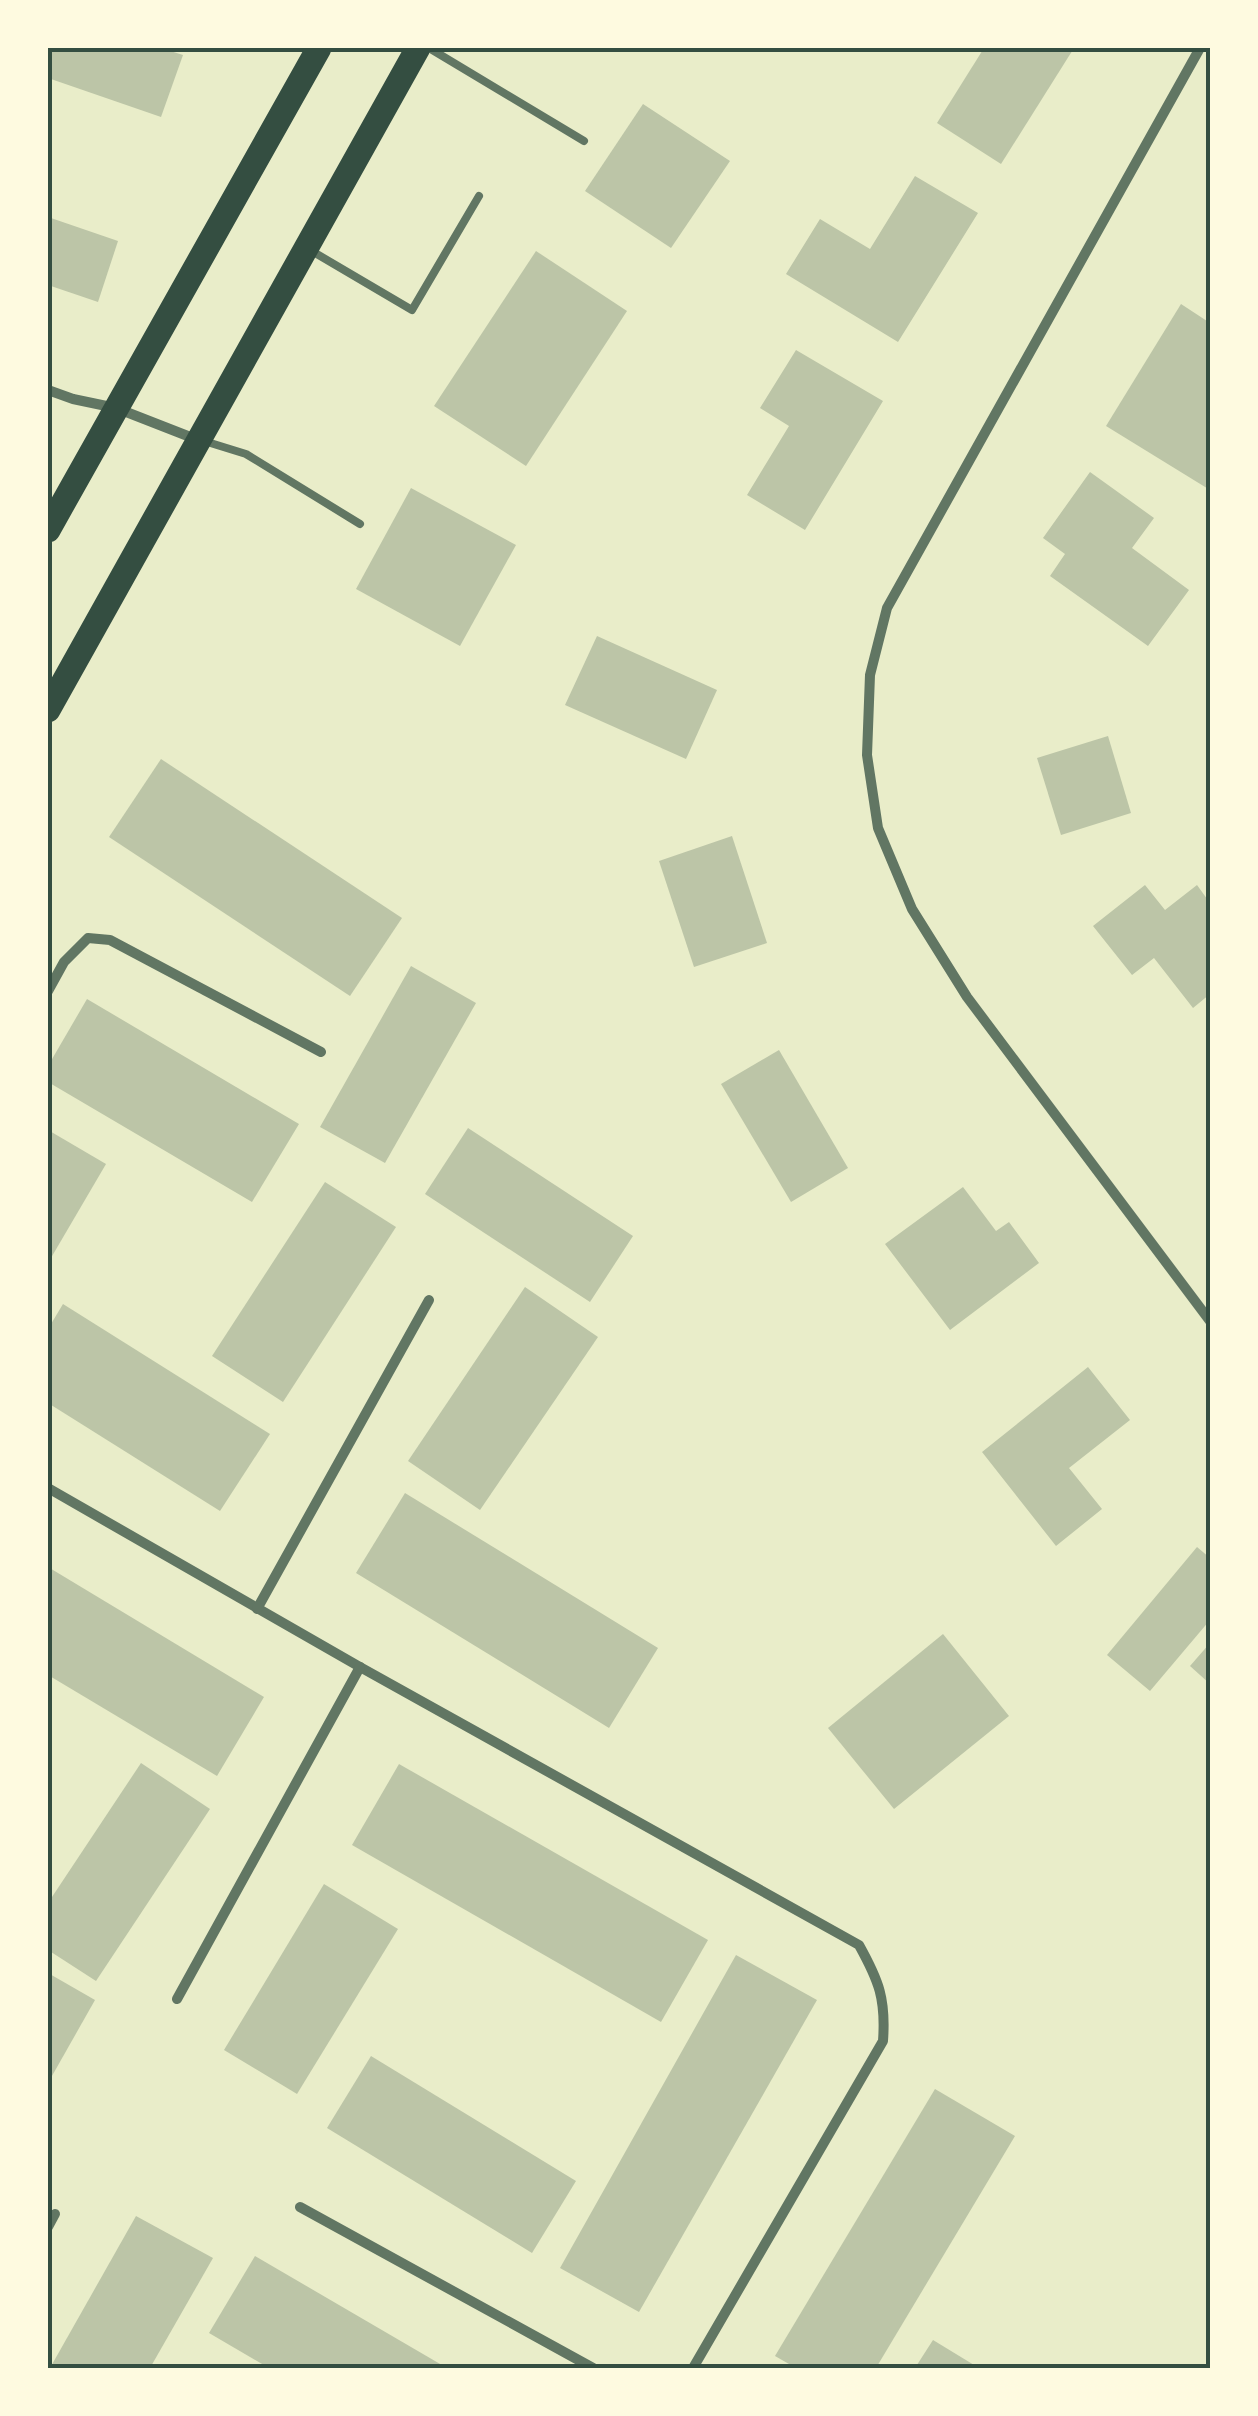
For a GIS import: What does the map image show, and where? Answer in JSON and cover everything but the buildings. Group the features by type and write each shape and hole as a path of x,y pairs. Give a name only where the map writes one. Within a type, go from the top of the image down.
{"main road":[{"path":"48,530 319,48"},
{"path":"48,710 418,48"}],"street":[{"path":"1200,48 887,608 870,675 867,755 878,828 912,909 967,998 1210,1320"},
{"path":"48,390 72,400 116,408 199,440"},
{"path":"48,991 64,962 88,938 110,940 321,1052"},
{"path":"257,1609 430,1300"},
{"path":"48,1488 859,1945 880,1982 885,2013 883,2040 693,2368"},
{"path":"177,1999 360,1667"},
{"path":"300,2207 593,2368"},
{"path":"48,2227 55,2214"}],"lane":[{"path":"429,48 584,142"},
{"path":"306,247 412,310 479,196"},
{"path":"199,440 246,454 360,524"}]}
